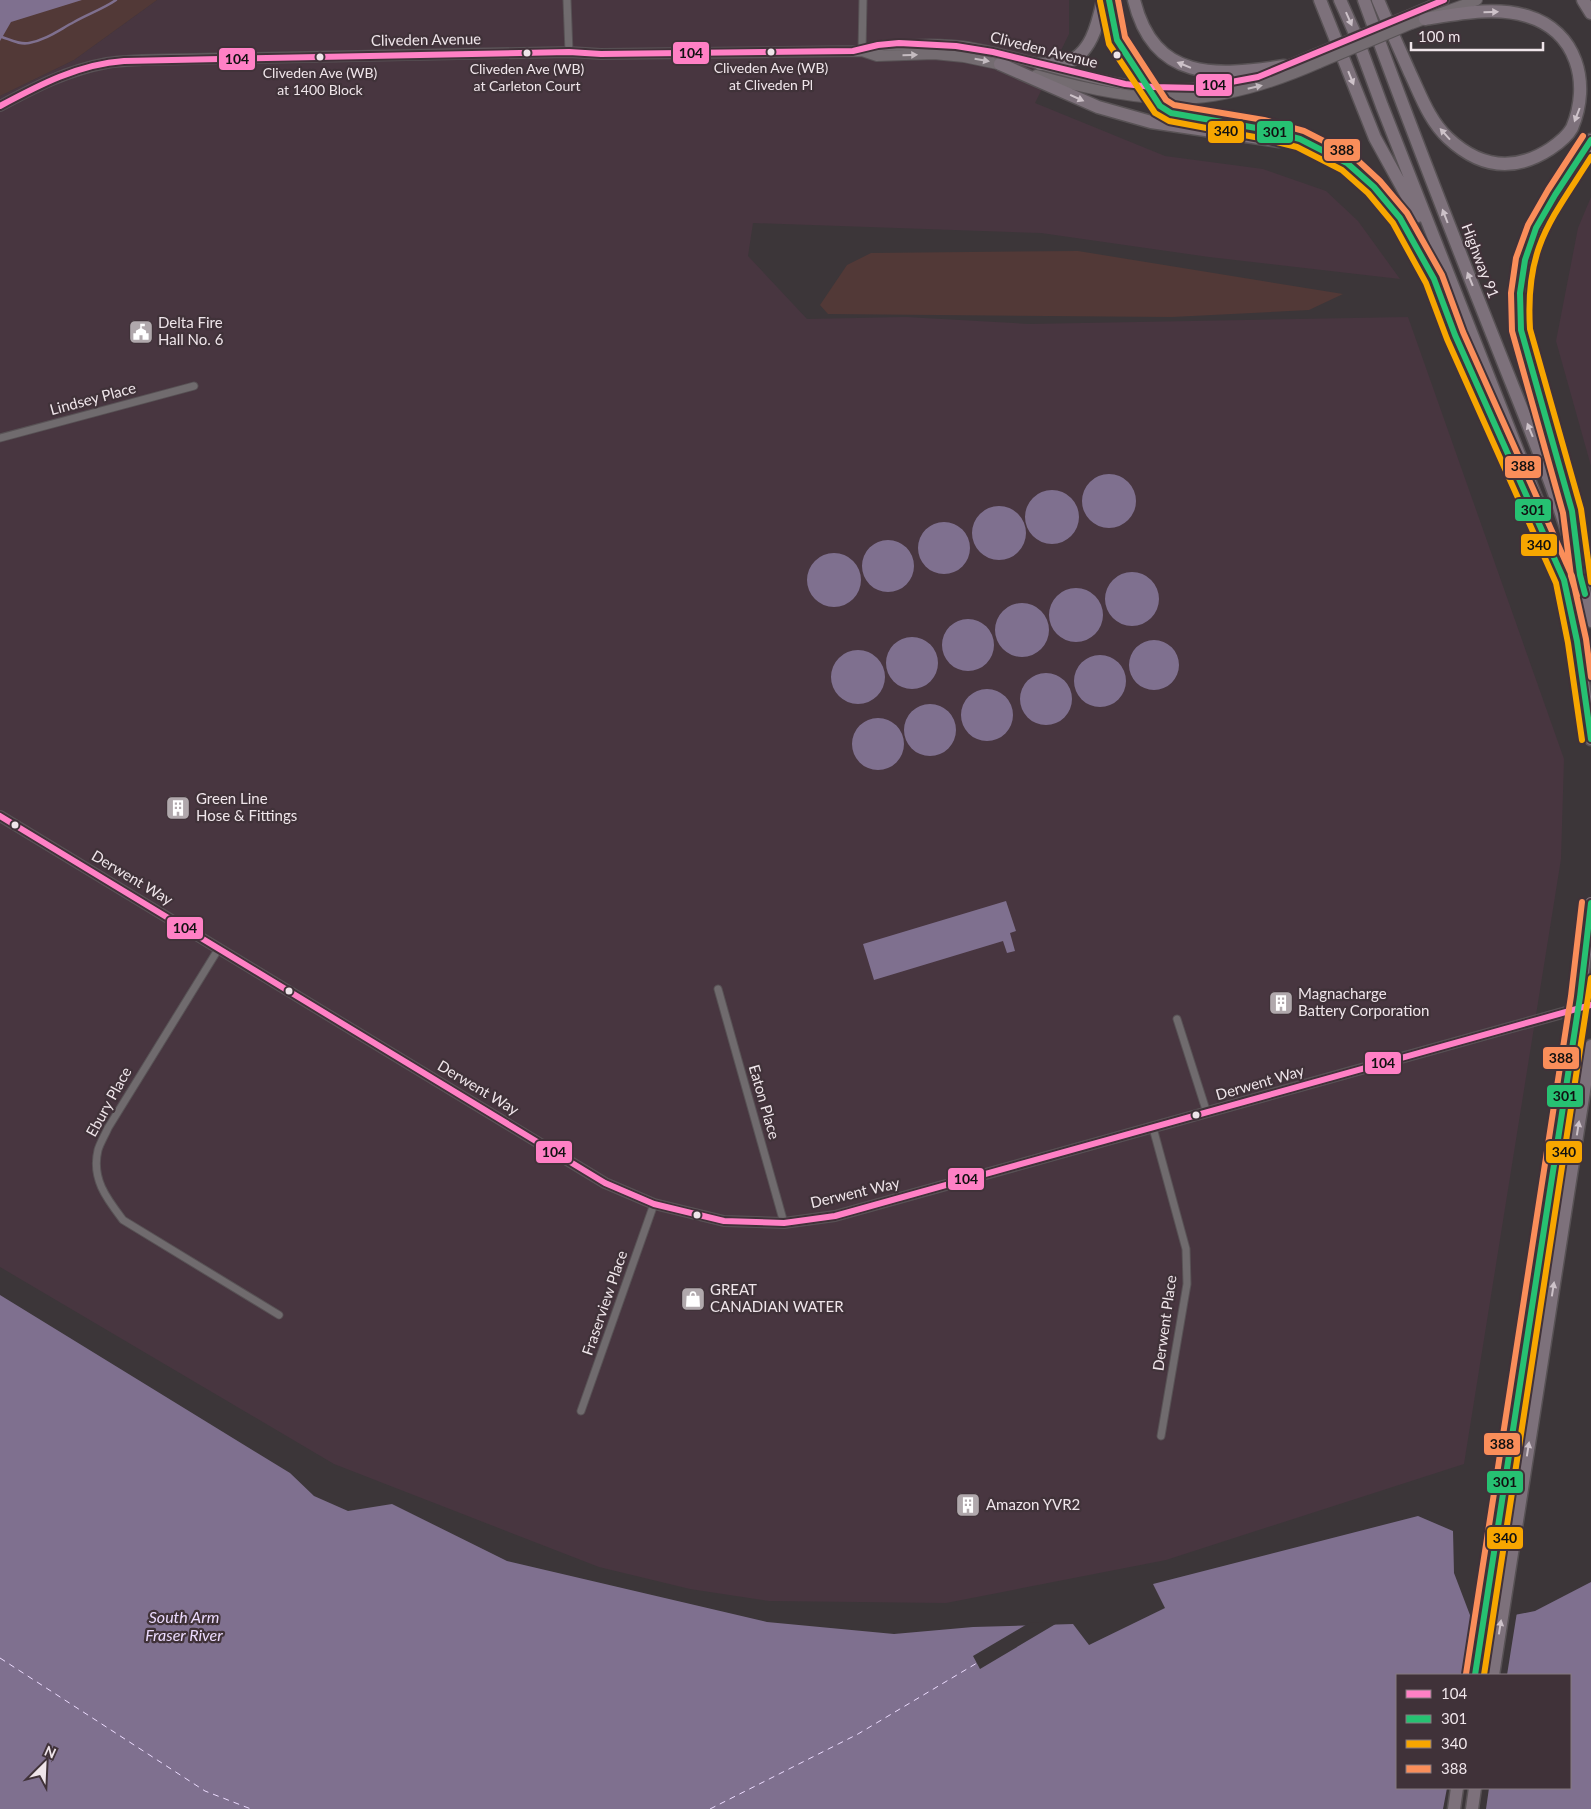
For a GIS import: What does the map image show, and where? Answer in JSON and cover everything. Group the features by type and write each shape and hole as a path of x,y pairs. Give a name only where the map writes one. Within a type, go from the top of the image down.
{"highway":[{"path":"1040,64 1064,63 1084,50 1098,22 1103,0"},
{"path":"1110,0 1117,40 1160,106 1171,113 1262,129 1300,139 1359,172 1374,186 1400,218 1434,279 1456,335 1564,580"},
{"path":"1134,0 1139,20 1151,40 1164,54 1179,63 1196,69 1222,72 1249,71 1284,66"},
{"path":"1320,0 1375,138 1444,264"},
{"path":"1340,0 1357,38 1532,486 1564,580 1579,650 1591,739"},
{"name":"Highway 91","path":"1364,0 1463,261 1549,479 1580,575 1591,621"},
{"path":"1378,0 1430,115 1446,136 1467,154 1490,163 1512,164 1538,157 1560,142 1571,130 1579,113 1583,96 1582,77 1577,59 1571,48 1564,38 1545,22 1526,15 1502,12 1468,13 1425,19"},
{"path":"1583,0 1591,13"},
{"path":"1000,64 1098,107 1142,119 1259,137 1328,153"},
{"path":"1580,575 1572,511 1521,330 1519,308 1522,268 1526,251 1549,205 1591,140"},
{"path":"1475,1674 1580,997 1591,903"},
{"path":"1493,1674 1591,1046"},
{"path":"1454,1809 1457,1789"},
{"path":"1472,1809 1476,1789"}],"street":[{"path":"567,0 568,52"},
{"path":"862,51 863,0"},
{"name":"Cliveden Avenue","path":"862,51 876,45 935,44 984,51 1182,99 1262,86 1317,58 1410,19 1444,0"},
{"name":"Cliveden Avenue","path":"1410,19 1425,19 1477,0"},
{"name":"Cliveden Avenue","path":"0,106 43,83 65,74 109,62 142,60 568,52 601,54 862,51 877,56 934,54 964,57 1000,64 1038,76 1093,88 1151,92 1232,83 1258,77 1284,66 1317,58"},
{"name":"Lindsey Place","path":"0,438 194,386"},
{"name":"Derwent Way","path":"0,816 605,1183 654,1204 724,1221 784,1223 835,1216 1591,1005"},
{"name":"Ebury Place","path":"218,948 108,1128 98,1150 97,1174 105,1198 124,1220 278,1315"},
{"name":"Eaton Place","path":"718,989 784,1223"},
{"path":"1177,1019 1207,1113"},
{"name":"Derwent Place","path":"1153,1128 1186,1249 1187,1284 1161,1436"},
{"name":"Fraserview Place","path":"581,1411 654,1204"}],"shaded area":[{"path":"0,0 157,0 74,60 0,96"},
{"path":"157,0 1069,0 1069,34 1035,103 1165,156 1263,169 1326,191 1358,221 1400,279 1209,257 1041,233 753,223 748,256 807,319 906,317 1029,324 1408,317 1564,759 1561,859 1464,1464 1166,1560 946,1603 769,1601 690,1589 599,1567 334,1464 0,1267 0,96 74,60"},
{"path":"1591,197 1591,466 1556,341 1578,228"},
{"path":"1078,251 1343,294 1309,310 1172,317 828,314 820,305 847,265 871,253"}],"water":[{"path":"0,0 82,0 11,22 0,41"},
{"path":"1109,474 1119,476 1128,482 1134,491 1136,501 1134,511 1128,520 1119,526 1109,528 1099,526 1090,520 1084,511 1082,501 1084,491 1090,482 1099,476"},
{"path":"1052,490 1062,492 1071,498 1077,507 1079,517 1077,527 1071,536 1062,542 1052,544 1042,542 1033,536 1027,527 1025,517 1027,507 1033,498 1042,492"},
{"path":"999,506 1009,508 1018,514 1024,523 1026,533 1024,543 1018,552 1009,558 999,560 989,558 980,552 974,543 972,533 974,523 980,514 989,508"},
{"path":"944,522 954,524 962,530 968,538 970,548 968,558 962,566 954,572 944,574 934,572 926,566 920,558 918,548 920,538 926,530 934,524"},
{"path":"883,540 893,540 907,547 914,561 914,571 907,585 893,592 883,592 873,588 866,581 862,571 862,561 866,551 873,544"},
{"path":"834,553 844,555 853,561 859,570 861,580 859,590 853,599 844,605 834,607 824,605 815,599 809,590 807,580 809,570 815,561 824,555"},
{"path":"1132,572 1142,574 1151,580 1157,589 1159,599 1157,609 1151,618 1142,624 1132,626 1122,624 1113,618 1107,609 1105,599 1107,589 1113,580 1122,574"},
{"path":"1076,588 1086,590 1095,596 1101,605 1103,615 1101,625 1095,634 1086,640 1076,642 1066,640 1057,634 1051,625 1049,615 1051,605 1057,596 1066,590"},
{"path":"1022,603 1032,605 1041,611 1047,620 1049,630 1047,640 1041,649 1032,655 1022,657 1012,655 1003,649 997,640 995,630 997,620 1003,611 1012,605"},
{"path":"968,619 978,621 986,627 992,635 994,645 992,655 986,663 978,669 968,671 958,669 950,663 944,655 942,645 944,635 950,627 958,621"},
{"path":"907,637 917,637 931,644 938,658 938,668 931,682 917,689 907,689 897,685 890,678 886,668 886,658 890,648 897,641"},
{"path":"1149,640 1159,640 1172,647 1179,660 1179,670 1172,683 1159,690 1149,690 1140,686 1133,679 1129,670 1129,660 1133,651 1140,644"},
{"path":"858,650 868,652 877,658 883,667 885,677 883,687 877,696 868,702 858,704 848,702 839,696 833,687 831,677 833,667 839,658 848,652"},
{"path":"1095,655 1105,655 1119,662 1126,676 1126,686 1119,700 1105,707 1095,707 1085,703 1078,696 1074,686 1074,676 1078,666 1085,659"},
{"path":"1041,673 1051,673 1065,680 1072,694 1072,704 1065,718 1051,725 1041,725 1031,721 1024,714 1020,704 1020,694 1024,684 1031,677"},
{"path":"987,689 997,691 1005,697 1011,705 1013,715 1011,725 1005,733 997,739 987,741 977,739 969,733 963,725 961,715 963,705 969,697 977,691"},
{"path":"925,704 935,704 949,711 956,725 956,735 949,749 935,756 925,756 915,752 908,745 904,735 904,725 908,715 915,708"},
{"path":"873,718 883,718 892,722 900,730 904,744 900,758 892,766 883,770 873,770 864,766 856,758 852,749 852,739 856,730 864,722"},
{"path":"1006,901 1016,931 1010,933 1015,951 1007,953 1003,941 874,980 863,944"},
{"name":"South Arm Fraser River","path":"0,1295 290,1473 314,1496 348,1511 392,1504 507,1561 767,1622 894,1634 973,1627 1073,1624 1089,1645 1165,1608 1153,1584 1418,1516 1453,1531 1454,1573 1473,1623 1535,1611 1591,1582 1591,1809 0,1809"}],"pier":[{"path":"1517,1612 1507,1674 1464,1674 1473,1616 1475,1620"},
{"path":"1059,1622 980,1669 973,1656 1029,1623"},
{"path":"1447,1789 1489,1789 1486,1809 1443,1809"}],"waterway":[{"path":"0,32 2,37 16,42 35,42 116,0"}],"ferry route":[{"path":"0,1658 205,1791 251,1809"},
{"path":"710,1809 858,1734 977,1663"}],"transit line":[{"name":"301","path":"1109,0 1117,40 1160,106 1171,113 1262,129 1300,139 1347,163 1374,187 1400,218 1434,279 1455,335 1564,580 1577,641 1591,739"},
{"name":"388","path":"1118,0 1125,37 1166,100 1174,105 1264,120 1304,131 1353,156 1380,181 1407,213 1442,275 1463,332 1572,576 1586,639 1591,677"},
{"name":"104","path":"0,106 45,83 75,71 91,66 124,61 569,52 601,54 853,51 878,45 899,43 956,46 993,52 1125,84 1152,87 1199,88 1258,77 1444,0"},
{"name":"340","path":"1100,1 1109,44 1155,113 1169,121 1297,147 1342,170 1368,193 1393,223 1426,283 1447,339 1556,583 1568,643 1582,740"},
{"name":"388","path":"1577,596 1571,576 1563,513 1512,331 1511,293 1516,258 1528,225 1583,136"},
{"name":"301","path":"1585,594 1580,575 1572,511 1521,330 1520,293 1525,260 1536,228 1591,140"},
{"name":"340","path":"1591,157 1552,218 1543,237 1536,256 1530,301 1530,329 1581,509 1591,582"},
{"name":"104","path":"0,816 605,1183 654,1204 724,1221 784,1223 835,1216 1591,1005"},
{"name":"388","path":"1466,1674 1571,996 1582,902"},
{"name":"301","path":"1475,1674 1580,997 1591,903"},
{"name":"340","path":"1484,1674 1591,978"}],"place":[{"name":"Cliveden Ave (WB) at Cliveden Pl","path":"771,52"},
{"name":"Cliveden Ave (WB) at Carleton Court","path":"527,53"},
{"name":"Cliveden Ave (WB) at 1400 Block","path":"320,57"},
{"name":"Delta Fire Hall No. 6","path":"141,332"},
{"name":"Green Line Hose & Fittings","path":"178,808"},
{"name":"Magnacharge Battery Corporation","path":"1281,1003"},
{"name":"GREAT CANADIAN WATER","path":"693,1299"},
{"name":"Amazon YVR2","path":"968,1505"}]}
